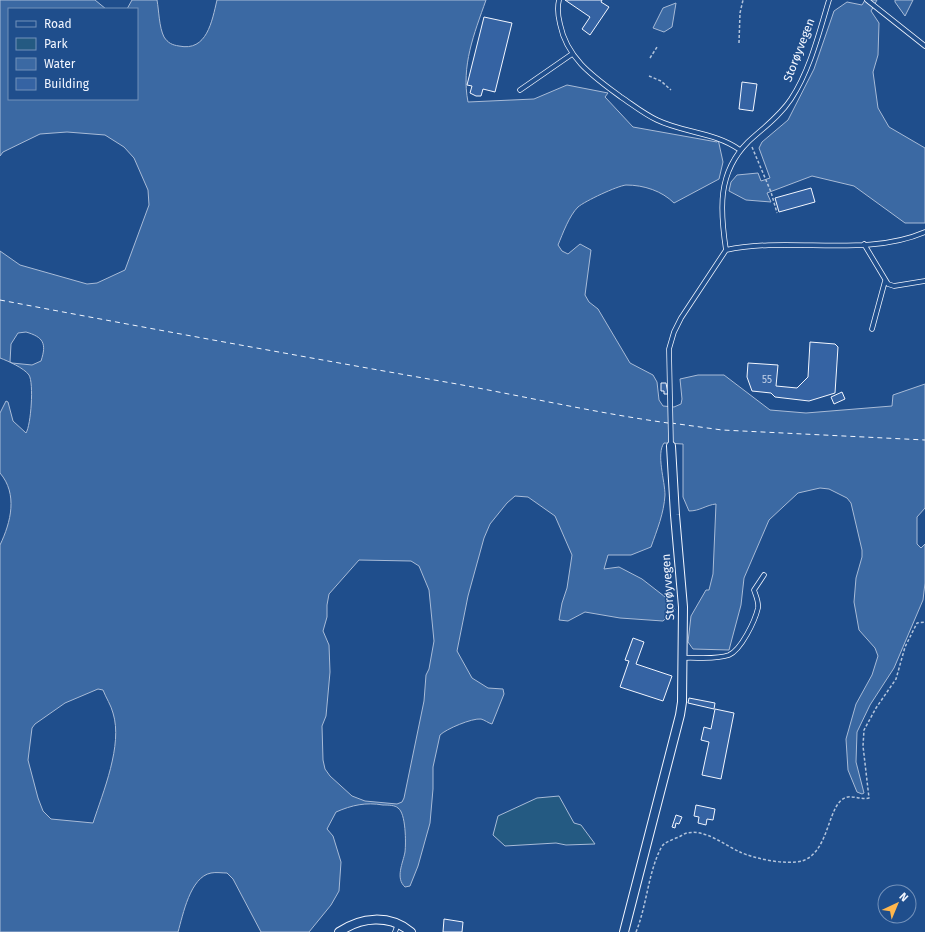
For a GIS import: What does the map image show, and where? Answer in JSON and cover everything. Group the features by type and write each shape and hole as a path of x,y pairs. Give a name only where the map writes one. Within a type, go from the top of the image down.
{"street":[{"name":"Storøyvegen","path":"624,932 680,715 683,607 671,446"},
{"path":"338,932 352,924 369,919 384,920 396,928 411,932"}],"lane":[{"path":"559,0 558,16 562,35 572,54 585,70 645,114 658,121 718,138 740,150"},
{"name":"Storøyvegen","path":"671,446 669,349 674,332 681,318 726,250 722,225 721,199 725,182 740,150 781,112 792,98 812,57 829,0"},
{"path":"867,0 925,46"},
{"path":"520,90 572,54"},
{"path":"726,250 748,245 864,244 909,239 925,232"},
{"path":"864,244 888,284 894,286 925,281"},
{"path":"872,329 885,281"},
{"path":"682,658 723,657 731,654 738,648 754,622 758,607 754,590 764,575"}],"path":[{"path":"739,43 740,13 743,0"},
{"path":"650,58 657,47"},
{"path":"649,76 661,81 671,90"},
{"path":"749,141 766,179 777,213"},
{"path":"636,932 645,909 655,864 663,845 688,833 696,833 717,839 740,852 767,860 792,863 801,861 808,858 821,844 833,812 843,799 848,797 869,798 863,746 864,730 876,708 896,679 911,632 917,623 925,622"}],"green space":[{"path":"559,796 574,823 581,825 595,844 566,845 556,843 505,846 493,835 498,816 537,798"}],"water":[{"path":"0,0 95,0 105,8 8,8 8,100 138,100 138,8 128,8 132,0 157,0 160,24 164,37 172,44 188,47 202,40 207,33 217,0 486,0 473,38 467,63 466,89 468,102 534,99 567,85 608,93 605,97 633,127 717,142 718,139 723,162 719,179 674,203 658,192 639,186 626,185 609,191 587,201 578,207 569,220 558,245 562,251 568,254 580,244 591,250 585,295 589,302 598,309 630,363 653,375 657,382 659,400 663,406 674,407 681,404 680,379 698,375 724,375 770,410 806,413 892,406 893,395 925,384 925,508 917,517 917,544 921,548 925,544 925,583 923,600 894,668 870,705 857,732 856,762 864,793 862,794 857,792 848,770 846,739 856,704 872,675 878,656 875,648 859,630 854,602 856,578 862,557 862,550 851,503 847,498 829,489 820,488 798,493 769,520 744,578 741,605 729,650 693,649 688,642 691,616 706,590 709,590 713,574 716,504 689,511 683,497 683,444 664,443 661,461 665,495 660,521 651,547 631,555 608,555 604,569 619,567 642,579 669,600 675,610 663,621 620,618 585,612 568,621 559,620 562,603 567,588 572,555 555,516 528,497 515,496 507,503 490,524 484,538 468,596 457,651 472,678 488,688 503,689 504,694 492,724 481,719 472,720 453,727 440,735 433,767 430,823 418,866 410,886 405,887 400,879 400,870 405,852 405,828 401,811 397,807 393,806 365,804 353,806 336,812 327,829 333,836 341,862 339,891 331,905 309,932 261,932 233,879 227,873 211,873 204,876 193,889 188,898 178,932 0,932 0,545 10,518 11,499 6,481 0,473 0,413 6,401 8,402 13,421 26,433 28,429 32,395 31,379 27,372 20,367 0,358 0,251 20,265 87,284 97,283 125,270 149,205 148,190 134,158 124,147 105,135 67,132 40,134 3,152 0,156","holes":["26,332 32,334 42,342 44,350 41,361 32,365 10,362 11,344 18,333","359,560 411,561 419,566 429,590 434,641 429,669 426,675 424,701 404,798 402,802 397,804 365,801 352,796 330,776 325,769 323,760 322,726 326,716 330,672 329,645 323,631 327,617 327,605 329,594","98,689 103,690 111,707 116,739 114,754 93,823 51,819 43,811 28,760 32,728 35,724 65,703"]},
{"path":"865,0 877,0 871,11 879,23 878,55 873,72 878,108 889,127 925,148 925,223 905,223 854,186 812,176 767,193 771,202 746,200 729,191 731,182 737,175 758,173 761,181 770,178 759,148 762,142 788,120 814,69 834,11 847,2 862,5"},
{"path":"895,0 913,0 905,16 895,2"},
{"path":"676,3 672,27 664,32 653,28 663,8"}],"building":[{"path":"565,0 602,0 601,2 609,7 590,35 582,29 590,17"},
{"path":"484,17 512,23 495,92 483,89 481,96 476,96 470,93 472,86 467,85"},
{"path":"742,82 757,84 753,111 739,109"},
{"path":"811,188 815,202 779,212 775,198"},
{"path":"810,342 835,344 838,347 835,393 809,401 775,397 771,393 752,391 747,377 748,363 778,365 776,386 797,388 808,377"},
{"path":"661,383 666,383 668,394 664,394 664,391 661,391"},
{"path":"842,392 845,399 834,404 831,397"},
{"path":"633,638 644,642 636,664 672,676 663,701 620,687 629,661 625,660"},
{"path":"689,698 715,703 714,709 688,703"},
{"path":"715,709 734,713 721,779 702,775 709,742 701,740 704,727 711,729"},
{"path":"696,805 715,809 713,820 707,819 706,825 698,823 699,817 694,816"},
{"path":"676,815 682,817 679,824 676,823 675,828 672,827"},
{"path":"444,919 463,922 462,932 443,932"}],"ferry route":[{"path":"0,300 457,384 588,410 668,423"},
{"path":"671,423 722,430 925,440"}]}
